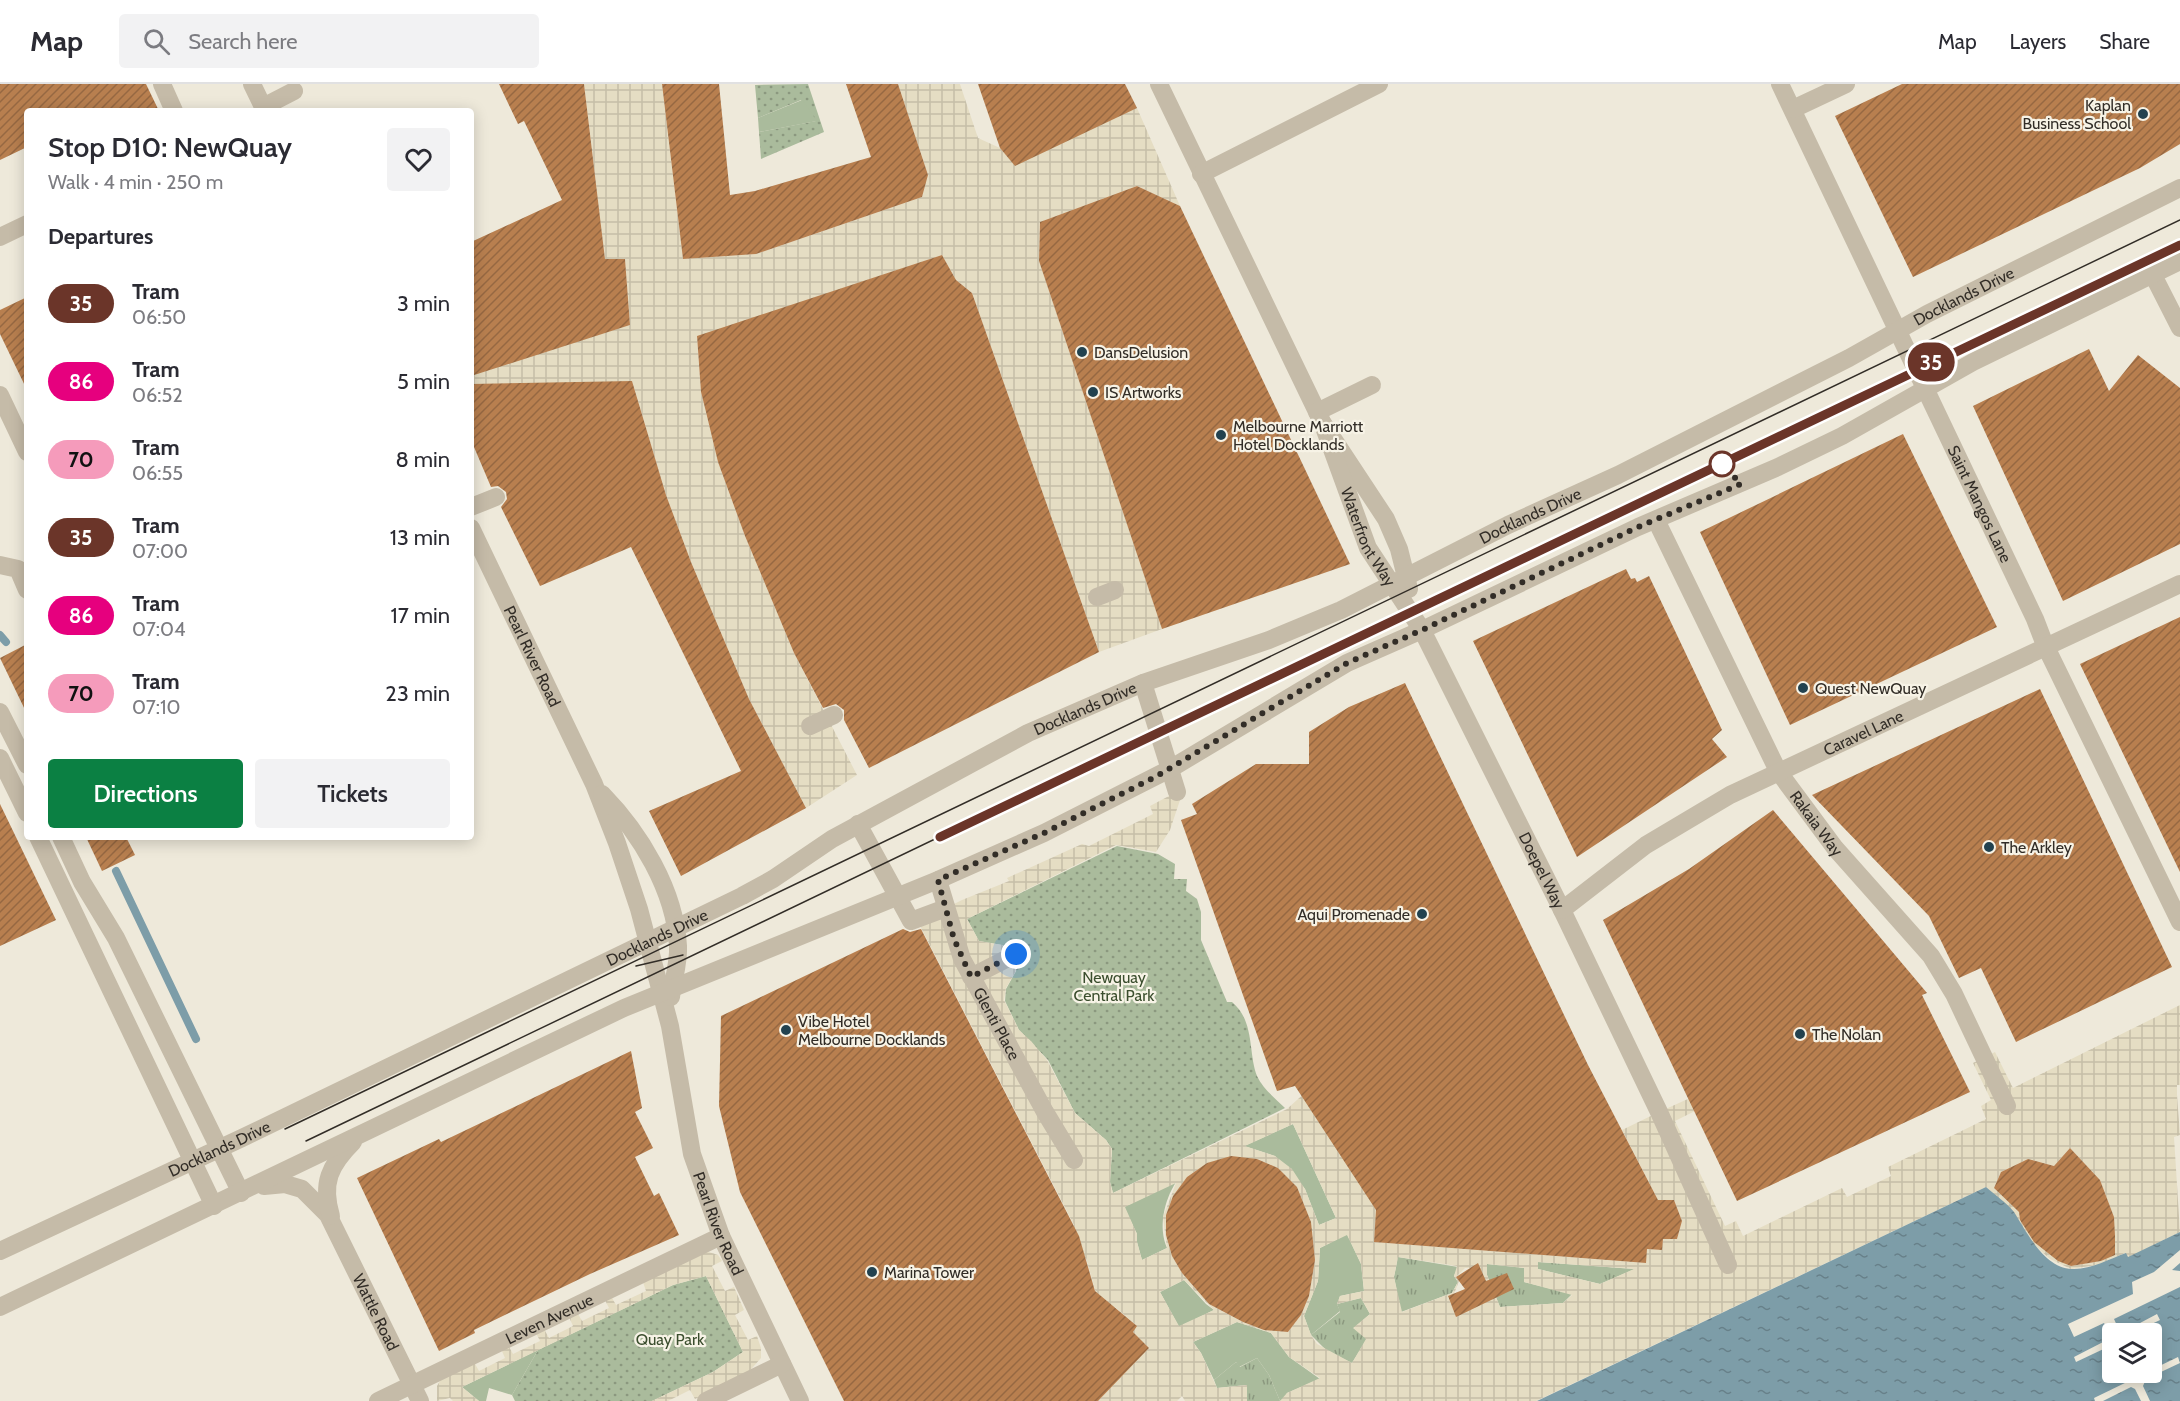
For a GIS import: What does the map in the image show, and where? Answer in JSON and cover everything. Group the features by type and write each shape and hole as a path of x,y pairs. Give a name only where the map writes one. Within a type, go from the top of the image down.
{"street":[{"path":"162,84 173,108"},
{"path":"252,84 264,108"},
{"name":"Waterfront Way","path":"1159,84 1320,417 1368,548 1399,581 1422,630"},
{"path":"1201,174 1379,84"},
{"name":"Saint Mangos Lane","path":"1780,84 2035,619 2045,645 2180,922"},
{"path":"1793,109 1846,84"},
{"path":"266,108 294,91"},
{"name":"Docklands Drive","path":"0,1251 219,1149 765,884 858,824 1028,733 1143,683 1302,628 1508,525 1618,475 1849,358 1897,330 2180,188"},
{"path":"0,237 24,226"},
{"path":"0,1307 214,1206 364,1131 666,991 938,880 1044,833 1170,769 1330,672 1656,520 1723,493 1799,457 1973,362 2180,261"},
{"path":"2153,275 2180,328"},
{"path":"1320,417 1372,385"},
{"path":"0,395 24,446"},
{"name":"Waterfront Way","path":"1320,417 1386,519 1399,549 1399,581"},
{"path":"474,506 496,497"},
{"name":"Rakaia Way","path":"1656,520 1778,771 1835,848 1931,956 1954,994 2007,1106"},
{"name":"Pearl River Road","path":"474,534 594,784 630,881 647,942 666,991 692,1154 721,1236 800,1401"},
{"path":"0,565 18,569 24,583"},
{"name":"Caravel Lane","path":"1562,910 1646,845 1778,771 2180,584"},
{"path":"1097,597 1115,590"},
{"name":"Doepel Way","path":"1422,630 1562,910 1659,1112 1728,1265"},
{"path":"1143,683 1177,792"},
{"path":"0,712 24,759"},
{"path":"810,726 834,716"},
{"path":"0,758 24,807"},
{"name":"Pearl River Road","path":"594,784 640,840 663,889 675,927 678,957 666,991"},
{"path":"858,824 911,921 946,908"},
{"path":"40,840 214,1206"},
{"path":"62,840 82,882 117,940 219,1149 247,1190"},
{"name":"Glenti Place","path":"938,880 954,939 971,977 1044,1112 1074,1160"},
{"path":"94,951 117,940"},
{"path":"971,977 1016,954"},
{"name":"Wattle Road","path":"333,1223 326,1192 330,1170 364,1131"},
{"name":"Wattle Road","path":"247,1190 285,1184 302,1189 314,1199 333,1223 416,1393"},
{"name":"Leven Avenue","path":"378,1401 416,1393 721,1236"},
{"path":"706,1401 782,1364"}],"green space":[{"path":"808,84 824,132 761,159 759,132 816,121 801,100 758,118 755,85"},
{"path":"802,100 817,121 759,132 758,118"},
{"name":"Newquay Central Park","path":"1117,846 1158,854 1175,864 1174,879 1187,879 1186,891 1197,899 1201,912 1201,940 1227,1002 1232,1002 1239,1010 1248,1028 1257,1076 1285,1108 1113,1193 1110,1182 1112,1149 1106,1140 1075,1113 1048,1060 1019,1030 1005,1001 1006,989 1016,971 1014,953 1002,945 979,941 967,919"},
{"path":"1293,1124 1336,1218 1319,1225 1305,1189 1275,1156 1244,1146"},
{"path":"1176,1182 1168,1197 1164,1214 1163,1232 1167,1248 1142,1260 1137,1234 1124,1207"},
{"path":"1347,1234 1361,1264 1364,1291 1340,1296 1337,1304 1340,1311 1311,1335 1304,1316 1318,1281 1320,1248"},
{"path":"1398,1257 1458,1267 1454,1276 1458,1282 1452,1293 1401,1312 1394,1277"},
{"path":"1538,1262 1635,1269 1600,1284 1538,1269"},
{"path":"1487,1264 1525,1268 1524,1282 1572,1294 1563,1303 1500,1307 1487,1275"},
{"name":"Quay Park","path":"706,1276 743,1352 713,1372 652,1401 515,1401 512,1395 538,1350 673,1285"},
{"path":"1184,1280 1214,1310 1179,1327 1160,1292"},
{"path":"1361,1298 1370,1314 1354,1328 1367,1339 1352,1363 1327,1351 1311,1335 1340,1312 1337,1304"},
{"path":"1237,1322 1271,1333 1289,1357 1320,1379 1287,1393 1280,1401 1269,1375 1257,1358 1239,1367 1236,1362 1214,1380 1193,1342"},
{"path":"538,1350 512,1395 489,1388 486,1401 479,1401 462,1387"},
{"path":"1257,1358 1269,1375 1280,1401 1247,1401 1246,1385 1217,1388 1214,1380 1236,1362 1240,1367"}],"shaded area":[{"path":"584,84 662,84 683,259 756,254 922,197 928,175 898,84 960,84 978,138 1000,148 1007,156 1137,108 1180,206 1137,186 1040,222 1039,261 1162,629 1099,652 972,293 956,280 942,255 697,337 701,392 718,462 745,536 794,653 857,775 806,808 749,699 691,562 666,495 632,381 474,413 474,373 630,325 625,259 605,259"},
{"path":"1184,788 1170,830 1156,852 1116,845 967,919 979,941 1002,945 1010,950 1017,964 1016,971 1006,988 1004,1000 1019,1030 1047,1060 1075,1113 1106,1140 1112,1149 1110,1182 1113,1193 1287,1109 1308,1090 1379,1179 1374,1242 1645,1263 1647,1249 1661,1250 1663,1239 1677,1239 1682,1221 1674,1200 1658,1200 1622,1130 1659,1112 1690,1098 1695,1111 1675,1121 1725,1226 1736,1221 1743,1236 1842,1188 1847,1197 1891,1176 1888,1167 1986,1119 1981,1106 1991,1100 1973,1063 1995,1052 2013,1088 2180,1005 2180,1085 2177,1085 2177,1095 2180,1135 2174,1137 2180,1232 2127,1258 2125,1253 2097,1265 2071,1269 2050,1259 2032,1243 2014,1213 1986,1187 1536,1401 1280,1401 1287,1393 1320,1378 1289,1357 1271,1333 1237,1322 1193,1342 1201,1353 1217,1388 1247,1385 1247,1401 1185,1401 1182,1396 1177,1401 1098,1401 1149,1348 1133,1332 1136,1325 1115,1307 1103,1318 1086,1258 1062,1266 1074,1225 918,922 962,900 1009,881 1007,878 1082,844 1089,846 1153,814 1150,806","holes":["1293,1124 1336,1218 1319,1225 1305,1189 1292,1169 1275,1156 1245,1146","2070,1148 2100,1180 2114,1217 2114,1255 2101,1261 2071,1266 2058,1261 2034,1242 2020,1220 2019,1212 1994,1188 2001,1172 2028,1159 2054,1166","1257,1159 1278,1168 1297,1187 1311,1222 1315,1260 1309,1296 1301,1315 1288,1332 1264,1330 1209,1304 1182,1273 1172,1256 1166,1235 1166,1215 1173,1196 1187,1177 1207,1163","1176,1183 1163,1217 1167,1248 1142,1260 1137,1234 1125,1207","1347,1235 1361,1264 1364,1291 1340,1296 1337,1304 1361,1298 1370,1314 1353,1328 1366,1339 1352,1363 1317,1344 1304,1316 1318,1281 1320,1248","1398,1257 1457,1266 1454,1276 1458,1282 1452,1293 1402,1312 1394,1277","1538,1262 1634,1269 1600,1284 1538,1269","1487,1264 1524,1268 1524,1282 1572,1295 1563,1303 1500,1307 1487,1275","1465,1268 1473,1268 1456,1316 1448,1297 1454,1294 1459,1281 1456,1277","1184,1280 1214,1310 1179,1326 1160,1292"]},
{"path":"706,1251 718,1255 722,1261 712,1266 725,1291 734,1287 744,1310 735,1315 748,1340 757,1336 761,1348 761,1358 746,1375 695,1399 690,1390 668,1401 652,1401 713,1372 743,1352 706,1276 673,1285 462,1387 479,1401 453,1401 450,1398 437,1401 437,1386 441,1379 474,1362 479,1371 505,1358 501,1349 508,1345 513,1354 540,1341 536,1333 544,1329 549,1338 573,1326 569,1317 577,1312 582,1321 609,1308 605,1300 611,1296 616,1305 646,1291 643,1282"}],"water":[{"path":"1986,1187 2014,1212 2030,1238 2045,1256 2062,1267 2079,1269 2126,1253 2128,1257 2180,1232 2180,1401 1537,1401"}],"pier":[{"path":"2180,1250 2180,1263 2172,1270 2180,1271 2180,1287 2114,1319 2116,1323 2102,1323 2074,1337 2068,1324 2133,1294 2132,1282 2154,1272"},
{"path":"2157,1314 2160,1320 2154,1323 2140,1323"},
{"path":"2102,1343 2102,1350 2076,1362 2074,1357"},
{"path":"2178,1357 2180,1363 2162,1371 2162,1365"},
{"path":"2125,1383 2144,1383 2143,1386 2150,1401 2141,1401 2135,1389 2131,1387 2103,1401 2095,1401 2094,1398"}],"building":[{"path":"0,84 146,84 158,108 24,108 24,148 0,160"},
{"path":"499,84 584,84 605,259 625,259 630,325 474,375 474,241 562,200 524,121 518,124"},
{"path":"662,84 719,84 730,195 755,191 871,157 846,84 898,84 928,175 922,197 756,254 683,259"},
{"path":"978,84 1125,84 1137,108 1015,166 1000,148"},
{"path":"1902,84 2180,84 2180,144 2140,168 1913,277 1835,116"},
{"path":"1137,186 1180,206 1350,564 1162,629 1039,261 1040,222"},
{"path":"942,255 956,280 972,293 1099,652 869,768 844,720 844,710 836,704 823,708 794,653 745,536 718,462 701,392 697,336"},
{"path":"24,298 24,384 0,334 0,310"},
{"path":"2089,349 2109,391 2138,355 2180,388 2180,544 2063,601 1973,406"},
{"path":"632,381 666,495 691,562 749,699 806,808 681,876 649,811 741,771 631,547 540,586 501,507 507,499 506,492 498,486 491,487 474,447 474,384"},
{"path":"1903,434 1997,627 1790,725 1700,532"},
{"path":"1626,569 1631,579 1635,578 1637,582 1649,576 1722,730 1712,739 1727,757 1577,857 1473,641"},
{"path":"2180,617 2180,872 2080,664"},
{"path":"24,646 24,708 0,658"},
{"path":"1405,683 1588,1065 1658,1200 1674,1200 1682,1221 1677,1239 1663,1239 1662,1250 1647,1249 1646,1263 1374,1242 1376,1210 1295,1086 1277,1091 1181,820 1197,814 1192,804 1256,764 1309,764 1309,732 1349,707"},
{"name":"The Arkley","path":"2040,689 2172,967 2016,1042 1981,968 1959,978 1929,916 1812,795"},
{"path":"0,804 56,920 0,946"},
{"name":"The Nolan","path":"1773,810 1927,993 1922,995 1970,1092 1737,1201 1603,920 1689,869"},
{"path":"87,840 128,840 135,855 102,871"},
{"path":"903,929 910,932 921,929 1079,1236 1095,1291 1137,1326 1133,1332 1149,1348 1098,1401 844,1401 740,1192 719,1106 721,1016"},
{"path":"631,1051 642,1108 635,1112 653,1148 635,1157 654,1196 659,1193 679,1235 590,1274 474,1330 475,1333 439,1351 357,1178 439,1139 441,1142"},
{"path":"2070,1148 2100,1180 2114,1217 2115,1236 2115,1255 2101,1261 2071,1266 2058,1261 2034,1242 2020,1220 2019,1212 1994,1188 2001,1172 2028,1159 2054,1166"},
{"path":"1231,1156 1257,1159 1278,1168 1297,1187 1311,1222 1315,1260 1309,1296 1301,1315 1288,1332 1264,1330 1209,1304 1182,1273 1172,1256 1166,1235 1166,1215 1173,1196 1187,1177 1207,1163"},
{"path":"1478,1263 1486,1281 1507,1273 1514,1289 1456,1317 1448,1296 1465,1289 1456,1277"}],"waterway":[{"path":"0,635 6,642"},
{"path":"116,871 196,1039"}],"tram line":[{"path":"285,1129 2180,220"},
{"path":"306,1141 1410,611 2180,245"},
{"name":"35","path":"940,837 1722,464 1965,345 2180,245"},
{"path":"636,966 683,955"}],"place":[{"name":"Kaplan Business School","path":"2143,114"},
{"name":"DansDelusion","path":"1082,352"},
{"name":"IS Artworks","path":"1093,392"},
{"name":"Melbourne Marriott Hotel Docklands","path":"1221,435"},
{"name":"Quest NewQuay","path":"1803,688"},
{"name":"The Arkley","path":"1989,847"},
{"name":"Aqui Promenade","path":"1422,914"},
{"name":"Vibe Hotel Melbourne Docklands","path":"786,1030"},
{"name":"The Nolan","path":"1800,1034"},
{"name":"Marina Tower","path":"872,1272"}],"route":[{"path":"1016,954 971,977 954,939 938,880 1044,833 1157,776 1313,681 1347,663 1422,630 1638,527 1741,484 1722,464"}]}
